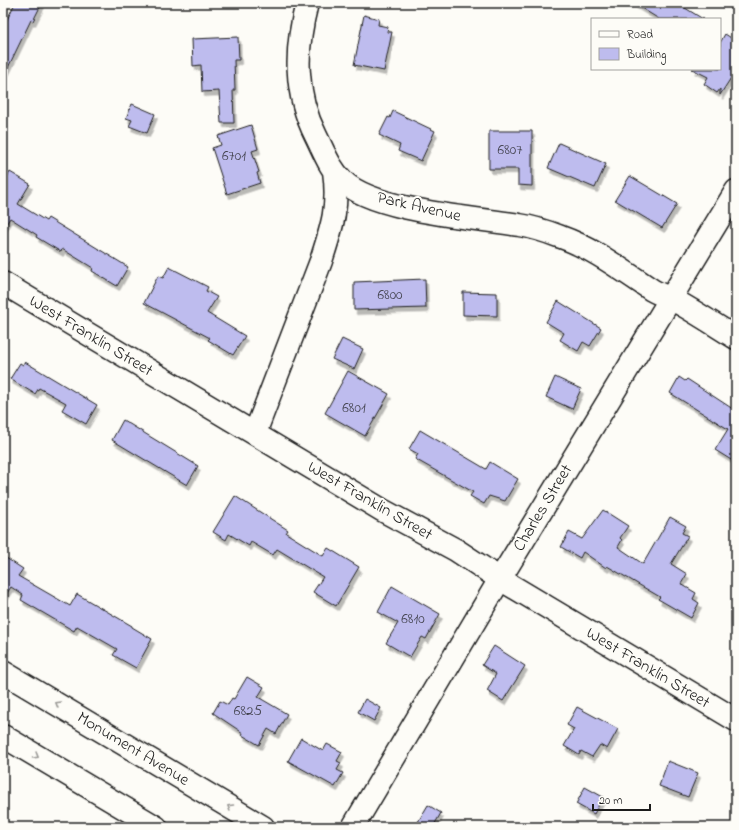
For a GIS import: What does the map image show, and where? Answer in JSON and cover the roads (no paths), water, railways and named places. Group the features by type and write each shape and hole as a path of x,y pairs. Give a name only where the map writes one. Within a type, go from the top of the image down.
{"street":[{"path":"255,433 321,261 330,233 336,201 334,171 311,126 301,92 297,62 300,30 307,3"},
{"name":"Park Avenue","path":"334,171 344,182 364,194 385,202 459,217 521,225 562,237 598,253 653,290 672,299 736,338"},
{"name":"Charles Street","path":"353,827 500,579 672,299 736,191"},
{"name":"West Franklin Street","path":"3,283 382,510 456,550 500,579 736,720"},
{"name":"Monument Avenue","path":"3,672 263,827"},
{"path":"3,736 156,827"}]}
